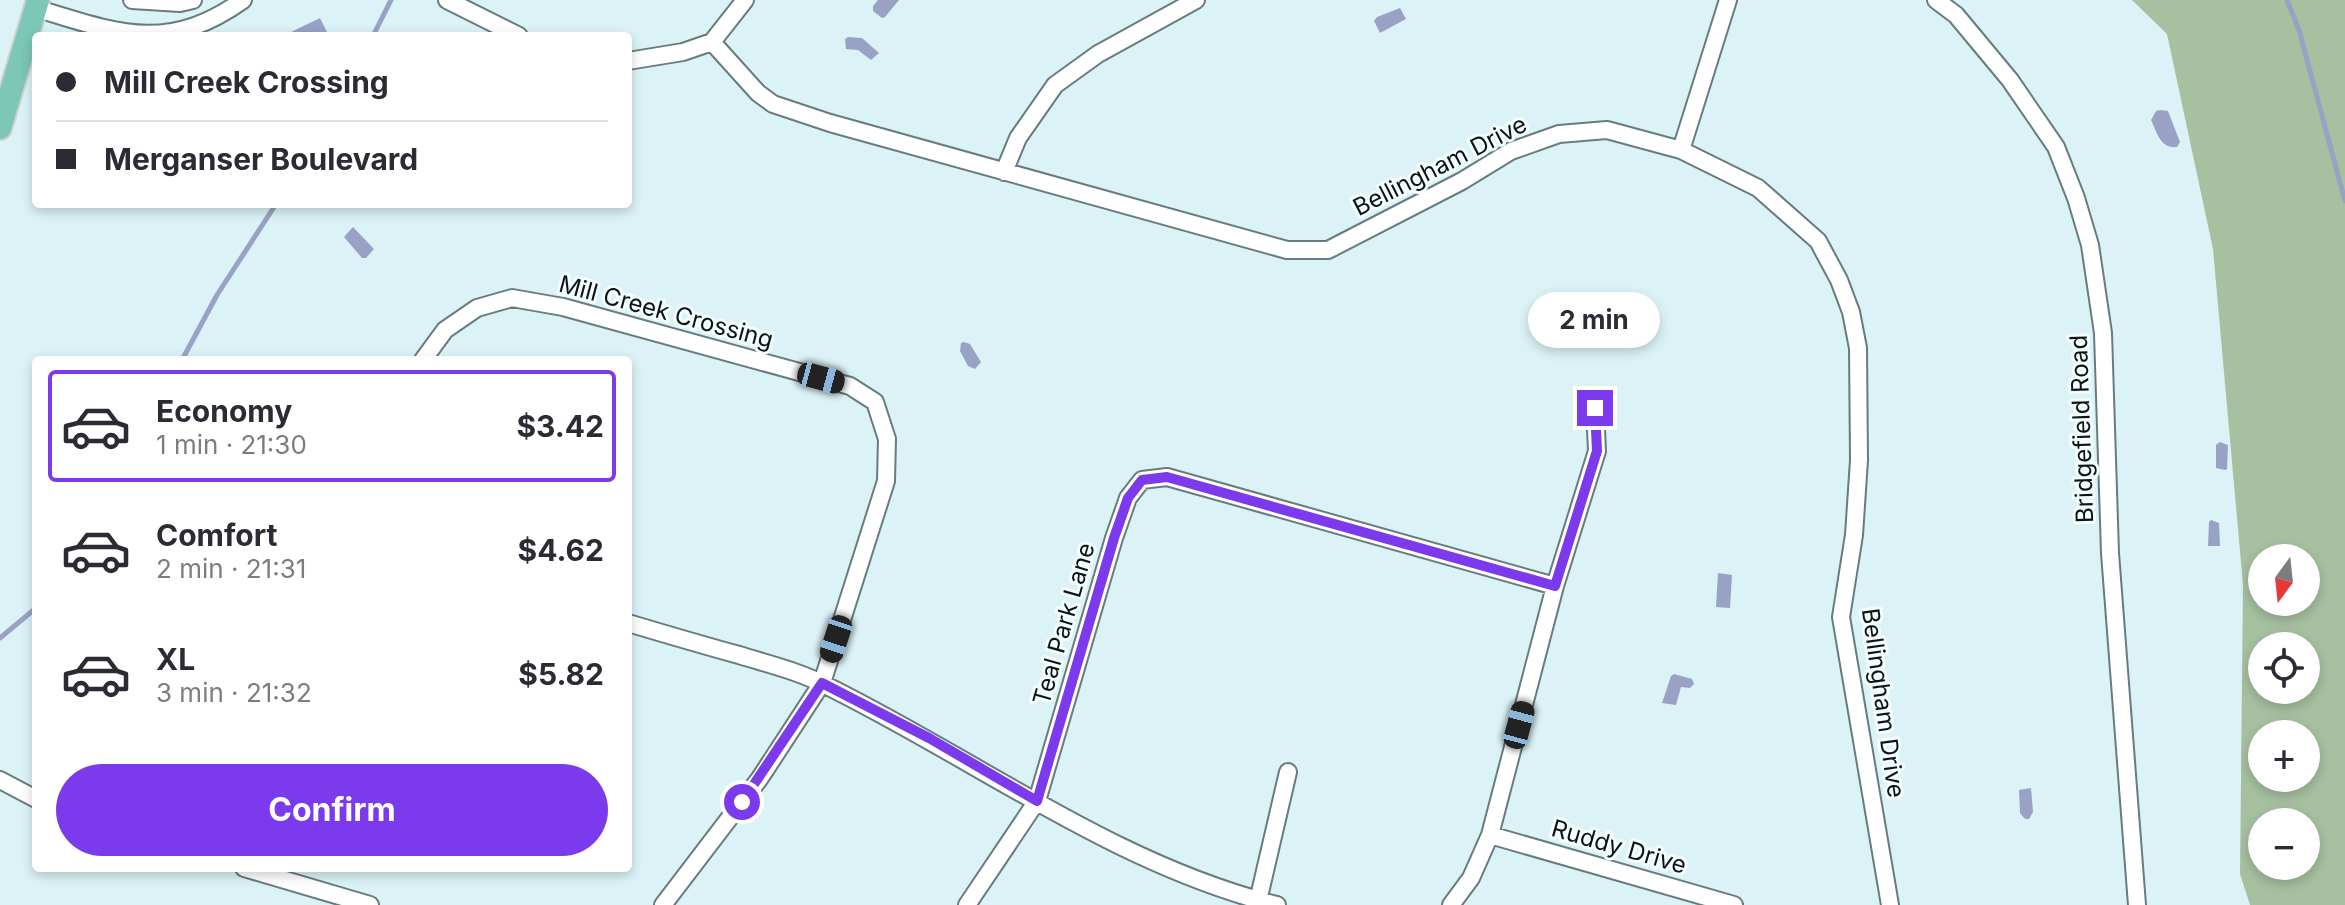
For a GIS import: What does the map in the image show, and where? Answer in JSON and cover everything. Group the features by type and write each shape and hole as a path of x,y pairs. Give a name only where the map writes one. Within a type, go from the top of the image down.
{"main road":[{"path":"0,128 36,4"}],"street":[{"path":"132,0 180,3 193,0"},
{"path":"171,32 205,24 243,0"},
{"path":"447,0 511,32"},
{"path":"632,60 683,52 712,42 745,0"},
{"path":"1004,172 1018,138 1055,85 1098,54 1196,0"},
{"path":"1681,150 1728,0"},
{"name":"Bridgefield Road","path":"1936,0 1956,15 2010,80 2056,147 2090,245 2103,333 2110,553 2137,905"},
{"path":"36,4 111,31 128,32"},
{"name":"Bellingham Drive","path":"712,42 748,83 773,104 830,123 1287,250 1328,250 1462,181 1511,151 1559,134 1607,130 1681,150 1758,188 1818,241 1839,280 1851,312 1858,348 1859,460 1854,535 1841,617 1890,905"},
{"name":"Mill Creek Crossing","path":"426,356 445,330 466,315 477,308 512,298 563,307 850,386 875,402 887,439 886,481 822,683 760,778 663,905"},
{"path":"1451,905 1471,878 1490,835 1555,586 1597,451 1595,408"},
{"name":"Teal Park Lane","path":"967,905 1037,801 1114,538 1128,498 1142,480 1167,477 1555,586"},
{"path":"632,624 822,683 1173,872 1277,905"},
{"path":"1258,901 1288,772"},
{"path":"0,780 32,797"},
{"name":"Ruddy Drive","path":"1490,835 1727,904"},
{"path":"258,872 370,905"}],"green space":[{"path":"2132,0 2345,0 2345,905 2250,905 2240,874 2243,585 2213,249 2167,34"}],"water":[{"path":"878,0 899,0 882,18 873,11"},
{"path":"1400,8 1406,19 1380,33 1374,21 1377,17"},
{"path":"320,18 327,32 291,32"},
{"path":"862,38 879,53 871,60 858,50 846,49 845,39"},
{"path":"2160,110 2168,111 2180,142 2177,147 2167,145 2157,134 2151,120"},
{"path":"353,227 374,249 366,258 362,258 344,237"},
{"path":"964,342 970,344 981,362 975,369 968,366 960,351"},
{"path":"2220,442 2228,445 2225,470 2216,468 2216,445"},
{"path":"2211,520 2219,523 2220,546 2208,546"},
{"path":"1718,573 1732,575 1730,608 1716,607"},
{"path":"1674,674 1692,679 1694,684 1690,688 1681,687 1676,705 1662,703 1671,676"},
{"path":"2031,788 2033,812 2029,819 2025,819 2020,813 2019,790"}],"waterway":[{"path":"375,32 391,0"},
{"path":"2287,0 2299,30 2345,201"},
{"path":"184,356 217,295 273,208"},
{"path":"0,638 32,611"}],"route":[{"path":"742,802 822,683 929,738 1037,801 1114,538 1128,498 1142,480 1167,477 1555,586 1597,451 1595,408"}]}
